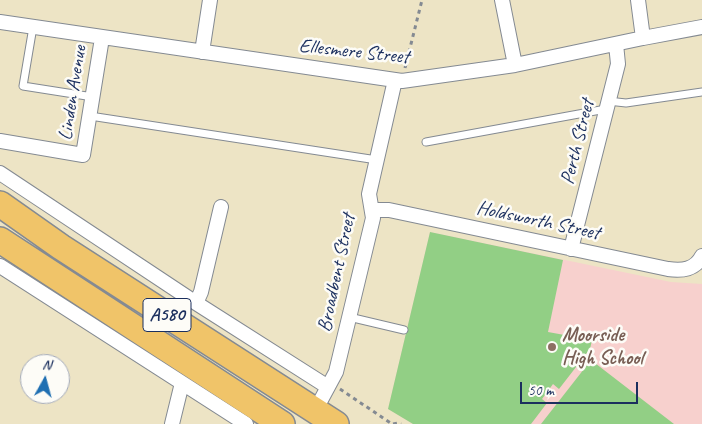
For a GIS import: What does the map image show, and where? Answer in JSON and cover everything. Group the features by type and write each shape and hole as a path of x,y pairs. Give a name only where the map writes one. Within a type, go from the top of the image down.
{"highway":[{"name":"A580","path":"0,204 62,247 336,424"},
{"name":"A580","path":"0,240 282,424"}],"street":[{"path":"202,52 210,0"},
{"path":"502,0 515,65"},
{"path":"638,0 643,38"},
{"name":"Ellesmere Street","path":"0,22 399,80 515,65 702,27"},
{"name":"Linden Avenue","path":"0,141 83,155 102,38"},
{"name":"Perth Street","path":"571,249 618,64 616,44"},
{"name":"Broadbent Street","path":"315,411 336,372 372,218 369,194 399,80"},
{"path":"0,173 196,303 329,385"},
{"path":"196,303 201,292 221,207"},
{"name":"Holdsworth Street","path":"372,210 389,210 668,270 686,270 700,263"},
{"path":"0,266 246,424"},
{"path":"172,424 182,383"}],"lane":[{"path":"33,27 23,86 93,97"},
{"path":"426,142 607,105 702,92"},
{"path":"90,116 378,160"},
{"path":"349,317 404,330"}],"path":[{"path":"399,80 422,0"},
{"path":"329,385 392,424 401,424"}],"shaded area":[{"name":"Moorside High School","path":"430,232 671,282 702,284 702,424 413,424 388,409"}],"green space":[{"path":"430,232 563,260 548,332 592,340 590,349 559,389 553,384 542,399 547,403 531,424 413,424 388,409"},
{"path":"591,360 674,424 541,424"}],"place":[{"name":"Moorside High School","path":"552,347"}]}
